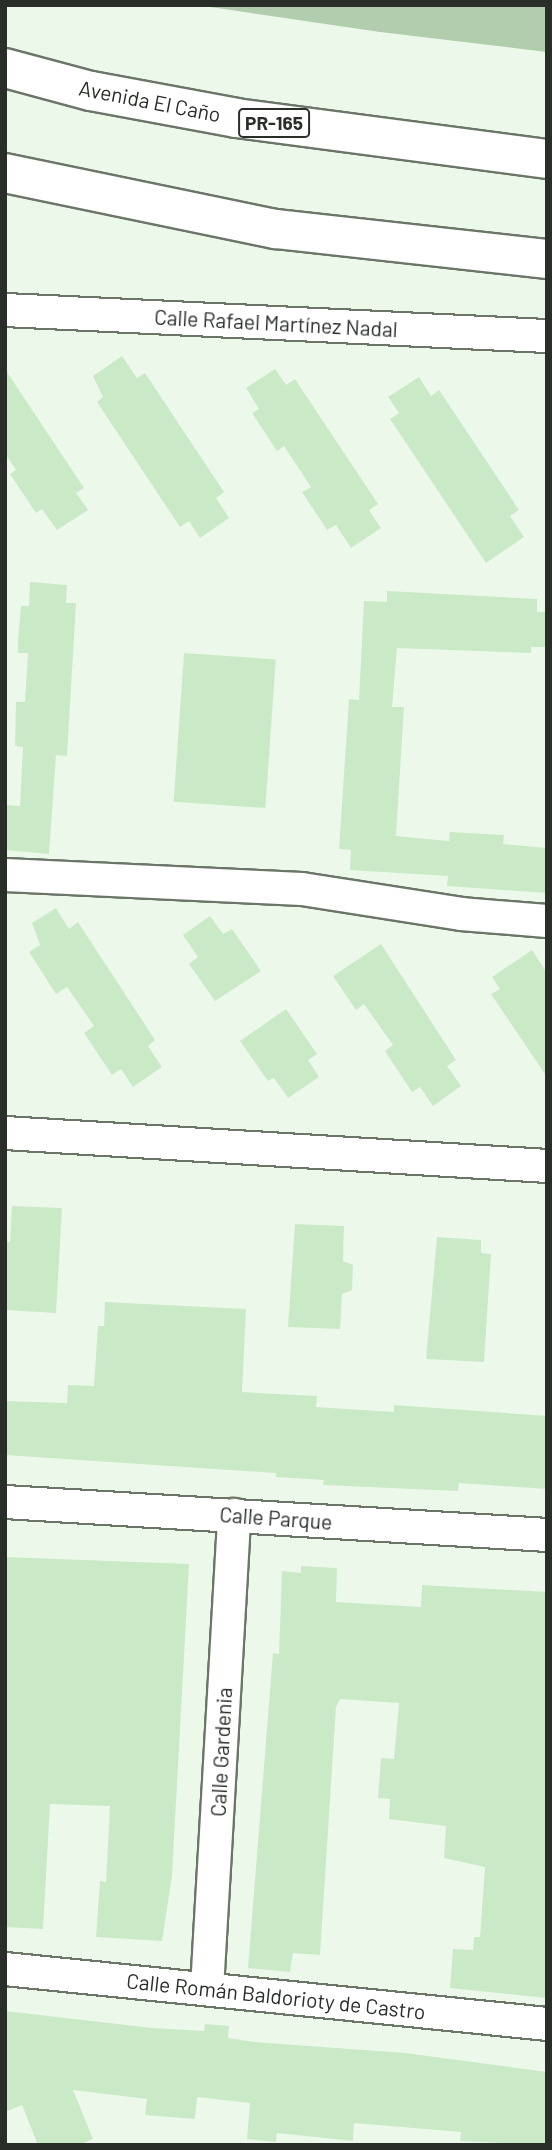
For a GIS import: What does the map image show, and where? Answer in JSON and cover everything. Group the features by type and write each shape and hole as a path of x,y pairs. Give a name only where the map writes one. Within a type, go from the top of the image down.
{"highway":[{"name":"Avenida El Caño","path":"5,68 91,92 236,118 547,159"},
{"path":"5,173 275,229 547,259"}],"street":[{"name":"Calle Rafael Martínez Nadal","path":"5,310 547,335"},
{"path":"5,875 302,889 461,914 547,921"},
{"path":"5,1133 547,1166"},
{"name":"Calle Parque","path":"5,1502 547,1535"},
{"name":"Calle Gardenia","path":"207,1989 234,1515"},
{"name":"Calle Román Baldorioty de Castro","path":"5,1969 547,2024"}],"green space":[{"path":"197,5 547,5 547,52 380,32"}],"building":[{"path":"122,356 137,378 145,373 224,492 216,498 229,518 200,538 189,521 180,527 97,402 103,397 93,376"},
{"path":"5,369 84,488 76,493 88,510 57,530 42,509 36,513 10,474 16,470 5,453"},
{"path":"275,369 286,385 295,379 378,504 369,510 381,528 351,548 336,525 327,530 302,492 311,487 284,446 277,451 252,413 259,409 246,388"},
{"path":"419,377 431,396 439,390 519,510 510,516 524,537 486,563 390,419 399,413 388,397"},
{"path":"30,582 67,585 66,603 76,603 67,756 56,755 49,854 5,850 5,805 20,806 23,747 15,746 16,702 25,702 28,653 18,653 18,639 21,606 29,606"},
{"path":"387,591 537,599 537,612 547,612 547,647 531,647 531,653 397,648 392,707 404,707 396,836 449,841 450,832 504,835 503,844 547,848 547,893 447,886 448,876 350,870 351,850 339,849 349,699 359,700 364,601 387,602"},
{"path":"184,653 276,659 265,808 174,802"},
{"path":"56,908 69,929 78,922 155,1040 148,1046 162,1067 133,1087 121,1069 112,1075 84,1033 94,1026 67,987 56,994 29,952 40,945 32,923"},
{"path":"210,916 223,934 232,929 261,971 215,1001 189,964 198,957 183,935"},
{"path":"381,944 456,1060 447,1066 461,1086 433,1106 420,1087 412,1092 385,1051 393,1045 364,1004 356,1010 333,976"},
{"path":"532,950 547,973 547,1077 491,994 500,989 492,977"},
{"path":"286,1009 317,1054 308,1060 319,1077 288,1098 274,1078 268,1081 240,1041"},
{"path":"12,1206 62,1208 56,1313 6,1310 5,1241 10,1242"},
{"path":"295,1224 344,1226 343,1261 353,1265 352,1290 342,1294 340,1329 288,1327"},
{"path":"437,1237 481,1240 481,1253 491,1254 484,1362 426,1359"},
{"path":"105,1302 246,1309 242,1392 317,1396 316,1407 394,1412 394,1405 547,1416 547,1489 459,1483 458,1491 323,1485 324,1480 276,1477 276,1473 5,1455 5,1401 67,1403 68,1385 94,1386 98,1326 104,1326"},
{"path":"5,1557 189,1564 172,1876 162,1941 96,1937 100,1881 106,1882 110,1806 50,1804 43,1929 5,1927"},
{"path":"301,1566 337,1568 336,1602 421,1607 422,1585 547,1592 547,1998 450,1988 453,1949 473,1950 474,1937 480,1937 485,1867 444,1858 446,1826 389,1819 390,1799 378,1798 381,1758 394,1759 399,1703 340,1699 336,1707 320,1955 293,1953 290,1972 248,1968 273,1653 279,1654 282,1571 301,1573"},
{"path":"5,2011 152,2028 204,2031 205,2024 229,2026 228,2038 254,2042 405,2053 547,2072 547,2145 460,2141 461,2132 354,2123 353,2141 277,2133 276,2142 247,2139 250,2103 197,2097 195,2119 145,2115 147,2099 73,2090 93,2139 79,2145 38,2145 22,2105 5,2112"}]}
